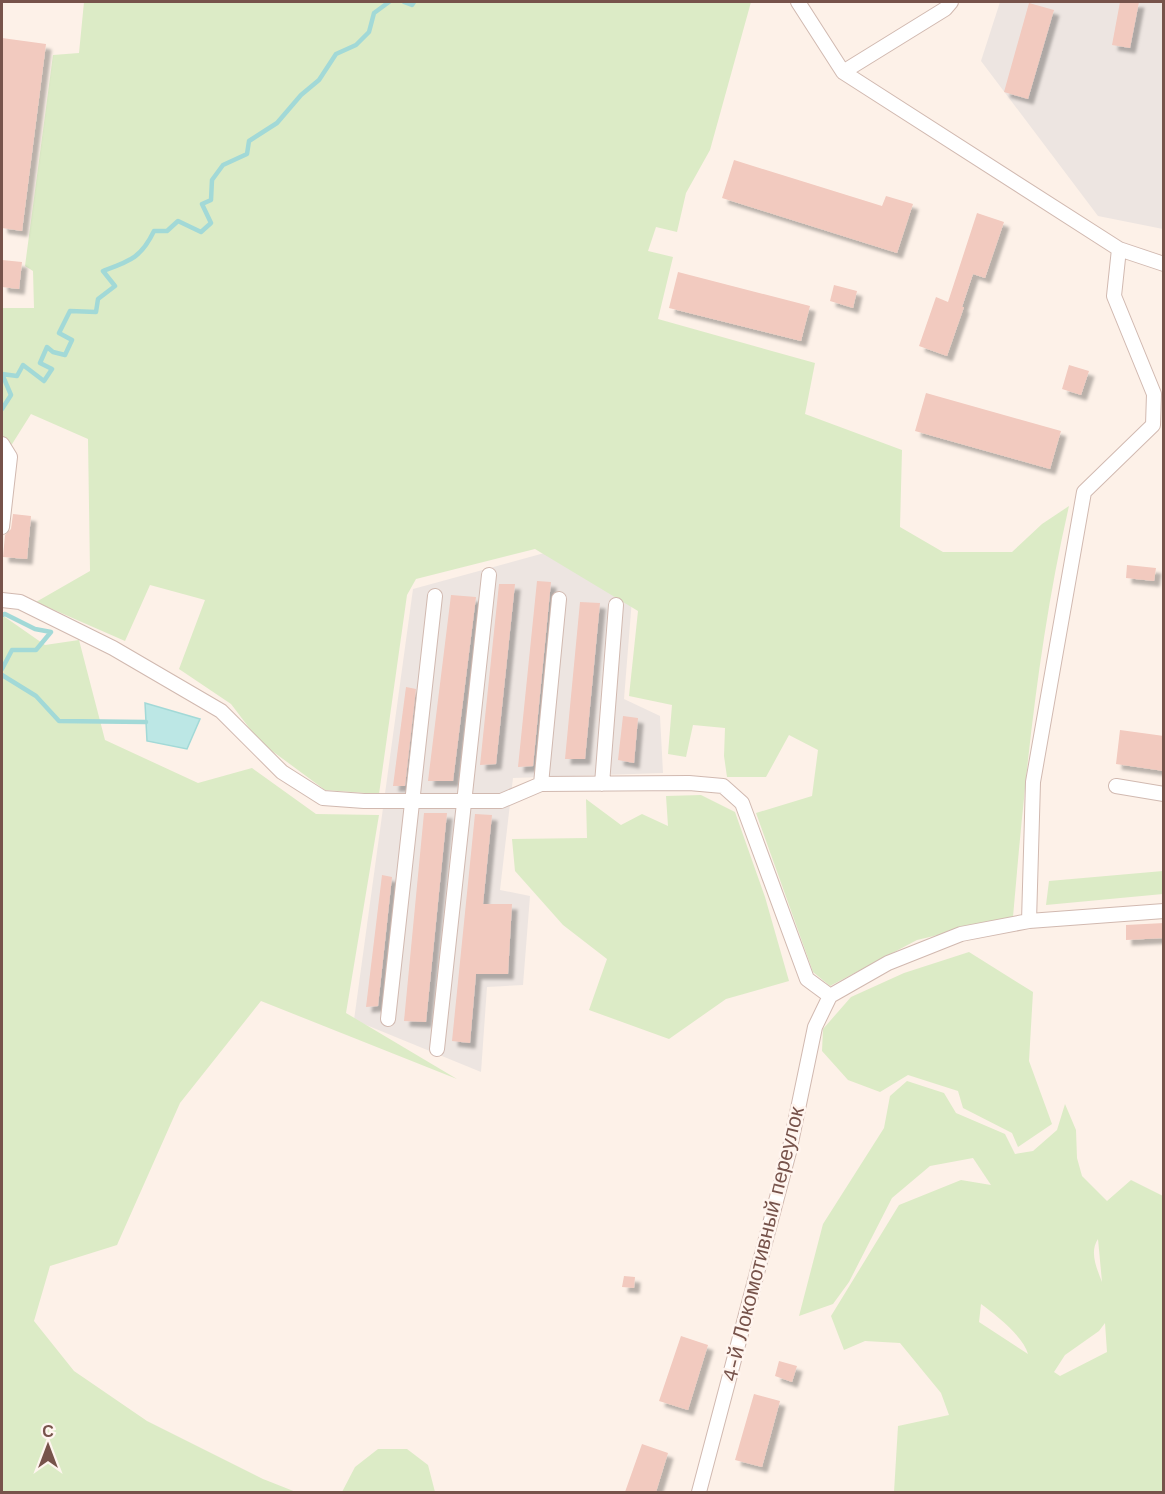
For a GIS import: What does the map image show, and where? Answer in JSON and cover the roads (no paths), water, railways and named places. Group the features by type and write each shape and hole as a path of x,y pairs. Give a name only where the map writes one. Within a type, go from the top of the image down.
{"street":[{"path":"798,2 843,72 1119,249 1164,264"},
{"path":"843,72 945,9 951,2"},
{"path":"1029,921 1033,782 1084,492 1153,425 1154,394 1114,296 1119,249"},
{"path":"2,444 10,457 2,527"},
{"path":"437,1049 489,575"},
{"path":"388,1019 435,596"},
{"path":"541,784 559,599"},
{"path":"2,600 20,602 114,648 221,711 282,772 323,798 501,801 541,784 689,783 723,786 742,803 807,979 830,996 888,963 961,934 1029,921 1164,911"},
{"path":"602,784 616,605"},
{"path":"1116,786 1164,794"},
{"name":"4-й Локомотивный переулок","path":"699,1492 789,1152 815,1027 830,996"}],"water":[{"path":"145,703 200,719 187,749 147,741"}],"waterway":[{"path":"2,409 11,395 2,374 17,376 23,365 44,381 52,369 40,363 47,347 53,352 65,355 72,340 59,333 70,311 96,312 98,299 115,286 103,271 134,257 144,247 154,231 167,231 178,221 201,232 211,223 202,204 211,200 212,180 223,165 247,154 249,141 277,123 301,95 319,80 336,54 356,45 369,32 374,13 389,2"},
{"path":"404,2 412,5 414,2"},
{"path":"2,615 5,614 35,629 51,632 36,650 12,650 2,669"},
{"path":"2,675 36,696 59,721 146,722"}]}
